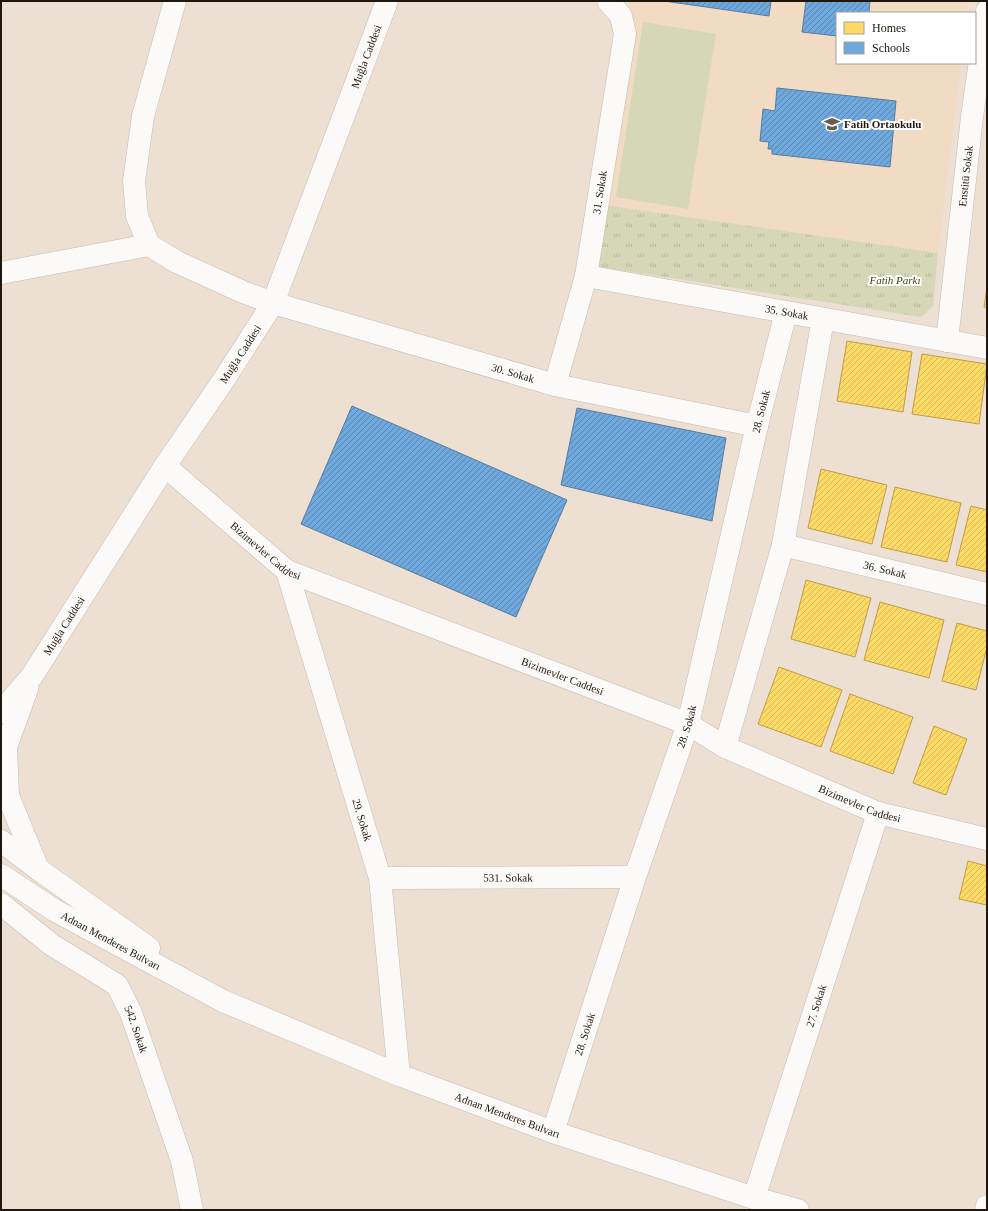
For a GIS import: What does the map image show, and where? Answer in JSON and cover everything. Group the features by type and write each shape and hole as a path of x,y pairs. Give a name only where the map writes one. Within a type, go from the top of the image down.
{"street":[{"path":"1,273 148,245 137,216 134,181 144,116 175,1"},
{"name":"Muğla Caddesi","path":"1,712 32,676 165,466 223,381 273,302 387,1"},
{"name":"31. Sokak","path":"555,385 586,276 625,34 621,16 608,1"},
{"name":"Enstitü Sokak","path":"947,341 980,117 987,11"},
{"name":"30. Sokak","path":"148,245 177,262 243,292 273,302 555,385 758,426"},
{"name":"35. Sokak","path":"586,276 987,348"},
{"name":"28. Sokak","path":"552,1132 635,877 688,724 786,312"},
{"path":"725,747 783,545 823,319"},
{"name":"Bizimevler Caddesi","path":"165,466 287,571 688,724 725,747 878,813 987,839"},
{"name":"36. Sokak","path":"783,545 987,594"},
{"name":"29. Sokak","path":"287,571 380,878 399,1075"},
{"name":"Muğla Caddesi","path":"32,676 6,747 8,796 38,869"},
{"name":"27. Sokak","path":"754,1198 878,813"},
{"name":"Adnan Menderes Bulvarı","path":"1,841 223,1001"},
{"name":"Adnan Menderes Bulvarı","path":"1,875 54,910 223,1001 399,1075 552,1132 754,1198 798,1210"},
{"name":"531. Sokak","path":"380,878 635,877"},
{"name":"542. Sokak","path":"1,904 52,945 117,985 130,1013 182,1161 192,1210"},
{"path":"986,1210 987,1206"}],"shaded area":[{"path":"628,1 968,1 967,12 836,12 836,64 961,64 938,253 604,205 632,20"}],"green space":[{"path":"643,22 716,34 688,209 616,197"},
{"name":"Fatih Parkı","path":"604,205 938,253 933,306 921,317 594,266"}],"building: Homes":[{"path":"987,288 987,308 984,307"},
{"path":"847,341 912,352 903,412 837,401"},
{"path":"922,354 987,364 979,424 912,414"},
{"path":"821,469 887,485 872,544 808,528"},
{"path":"895,487 961,503 947,562 881,547"},
{"path":"971,506 987,510 987,572 956,565"},
{"path":"806,580 871,598 855,657 791,639"},
{"path":"880,602 944,620 929,678 864,660"},
{"path":"957,623 987,631 987,647 976,690 942,681"},
{"path":"779,667 842,690 821,747 758,724"},
{"path":"850,694 913,717 893,774 830,751"},
{"path":"934,726 967,739 946,795 913,783"},
{"path":"968,861 987,866 987,905 959,899"}],"building: Schools":[{"path":"664,1 771,1 769,16"},
{"path":"806,1 870,1 869,12 836,12 836,36 802,32"},
{"path":"777,88 896,101 890,167 772,154 772,149 768,149 769,142 760,141 763,109 775,111"},
{"path":"352,406 567,500 516,617 301,524"},
{"path":"577,408 726,438 712,521 561,485"}],"place":[{"name":"Fatih Ortaokulu","path":"832,124"}]}
